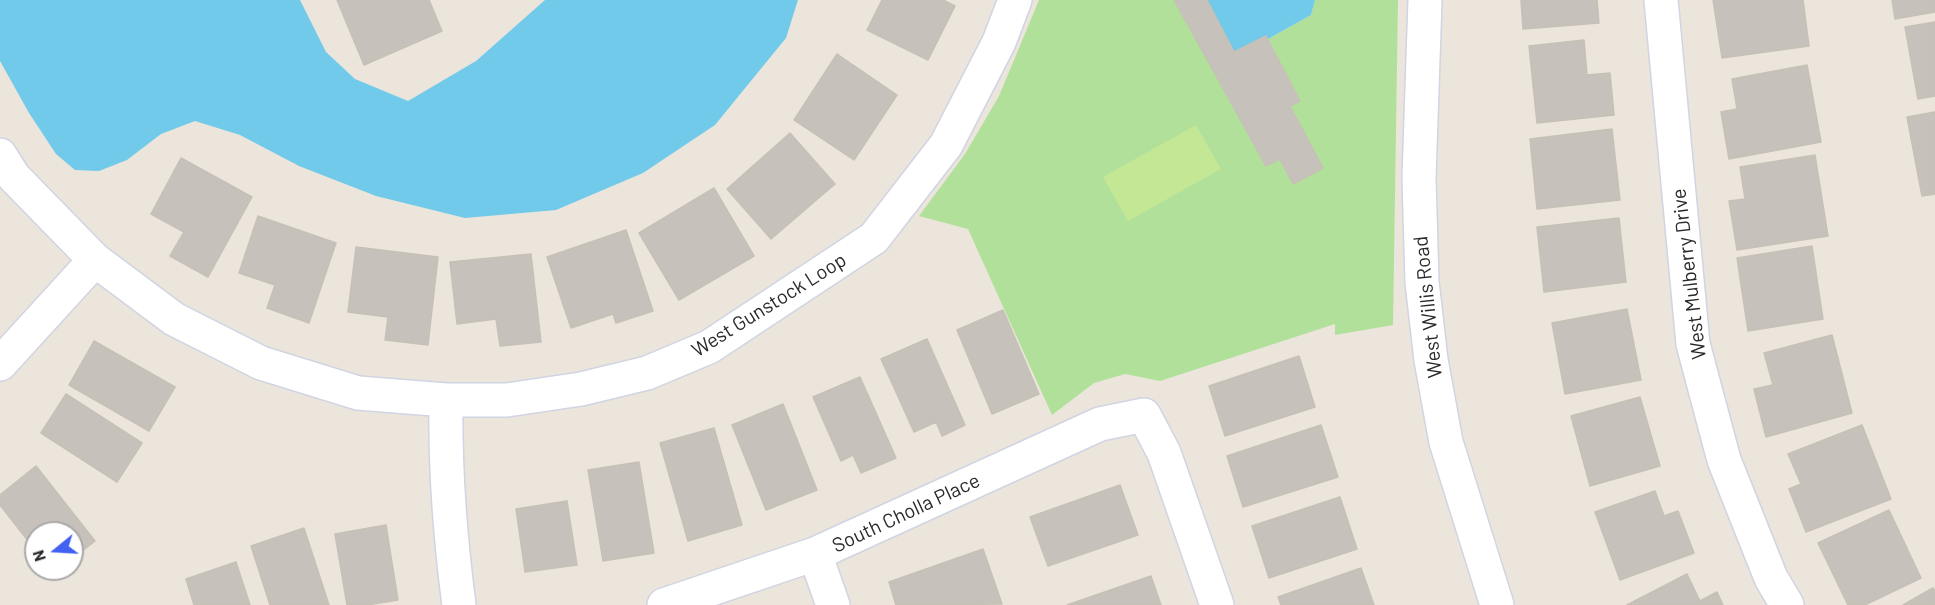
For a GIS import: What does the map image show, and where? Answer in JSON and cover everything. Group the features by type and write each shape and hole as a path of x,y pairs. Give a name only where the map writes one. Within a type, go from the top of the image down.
{"street":[{"name":"West Gunstock Loop","path":"0,155 14,177 95,260 174,319 261,363 358,393 446,400 507,400 581,389 647,374 709,347 874,238 946,145 999,42 1016,0"},
{"name":"West Willis Road","path":"1425,0 1419,177 1422,282 1431,360 1446,442 1497,605"},
{"name":"West Mulberry Drive","path":"1661,0 1693,344 1724,460 1770,578 1787,605"},
{"path":"0,364 95,260"},
{"path":"446,400 451,550 459,605"},
{"name":"South Cholla Place","path":"664,605 815,554 1100,424 1144,415 1164,453 1217,605"},
{"path":"815,554 833,605"}],"green space":[{"path":"1039,0 1174,0 1266,166 1280,159 1322,167 1290,106 1300,101 1268,39 1311,15 1315,0 1398,0 1393,325 1335,335 1335,324 1160,381 1125,374 1094,383 1052,415 968,229 919,216 965,154 999,96"},
{"path":"1196,125 1221,169 1128,221 1103,177"}],"water":[{"path":"0,0 300,0 326,52 355,79 408,101 476,61 545,0 798,0 786,38 715,125 643,173 556,210 465,218 376,196 299,166 240,135 195,121 161,134 127,160 99,171 75,170 56,154 29,113 0,61"},
{"path":"1207,0 1315,0 1311,15 1268,39 1266,36 1234,52"}],"building":[{"path":"337,0 429,0 442,31 364,65"},
{"path":"882,0 943,0 955,6 928,60 867,30"},
{"path":"1174,0 1207,0 1234,52 1266,36 1300,101 1290,106 1323,168 1293,184 1280,159 1266,166"},
{"path":"1521,0 1597,0 1599,23 1523,29"},
{"path":"1713,0 1803,0 1809,46 1722,58"},
{"path":"1892,0 1935,0 1935,12 1895,19"},
{"path":"1935,22 1935,96 1918,99 1905,27"},
{"path":"1584,40 1587,75 1610,73 1614,115 1537,123 1529,46"},
{"path":"837,54 897,95 854,160 794,120"},
{"path":"1807,65 1821,142 1729,159 1721,112 1737,109 1732,79"},
{"path":"1935,112 1935,194 1922,196 1907,117"},
{"path":"1612,129 1620,200 1537,209 1530,139"},
{"path":"790,133 835,184 771,239 727,189"},
{"path":"1815,155 1828,236 1737,250 1729,201 1745,199 1740,167"},
{"path":"181,158 252,197 208,277 170,256 184,232 151,214"},
{"path":"714,188 754,256 679,300 639,233"},
{"path":"258,216 336,243 309,323 267,308 275,285 239,273"},
{"path":"1619,218 1626,282 1544,292 1537,227"},
{"path":"626,230 653,311 616,323 613,314 571,328 547,257"},
{"path":"1812,246 1823,319 1748,331 1737,258"},
{"path":"356,247 438,257 428,345 385,340 388,317 348,312"},
{"path":"531,254 541,342 500,346 496,319 457,324 450,262"},
{"path":"1627,309 1641,380 1565,394 1552,323"},
{"path":"1003,310 1039,394 992,414 957,330"},
{"path":"1832,335 1852,413 1766,437 1754,389 1773,385 1764,353"},
{"path":"927,339 965,425 942,436 936,422 914,432 881,359"},
{"path":"94,341 175,387 149,431 69,385"},
{"path":"1299,356 1315,407 1225,436 1209,386"},
{"path":"860,377 896,458 861,473 853,455 841,461 813,397"},
{"path":"66,394 142,443 117,482 41,433"},
{"path":"1640,397 1660,466 1590,486 1571,416"},
{"path":"783,404 817,490 766,510 732,425"},
{"path":"1321,425 1338,477 1243,507 1227,456"},
{"path":"1862,425 1891,499 1806,532 1789,489 1801,484 1788,454"},
{"path":"714,428 742,525 688,541 660,443"},
{"path":"639,462 654,553 603,561 588,470"},
{"path":"36,466 79,521 24,521 24,536 0,505 0,495"},
{"path":"1120,485 1138,535 1048,566 1030,517"},
{"path":"1655,491 1664,516 1678,511 1694,553 1620,580 1595,512"},
{"path":"1340,497 1357,549 1269,578 1252,526"},
{"path":"567,501 577,565 525,572 516,509"},
{"path":"1889,510 1921,578 1865,605 1848,605 1818,543"},
{"path":"386,525 398,600 367,605 347,605 335,534"},
{"path":"84,527 95,541 84,550"},
{"path":"304,528 329,605 270,605 251,546"},
{"path":"983,549 1002,604 896,605 889,582"},
{"path":"236,562 250,605 194,605 186,579"},
{"path":"1361,568 1374,605 1281,605 1278,597"},
{"path":"1687,574 1700,601 1717,592 1723,605 1627,605"},
{"path":"1151,576 1161,605 1067,605"},
{"path":"1933,588 1935,605 1903,605"}]}
